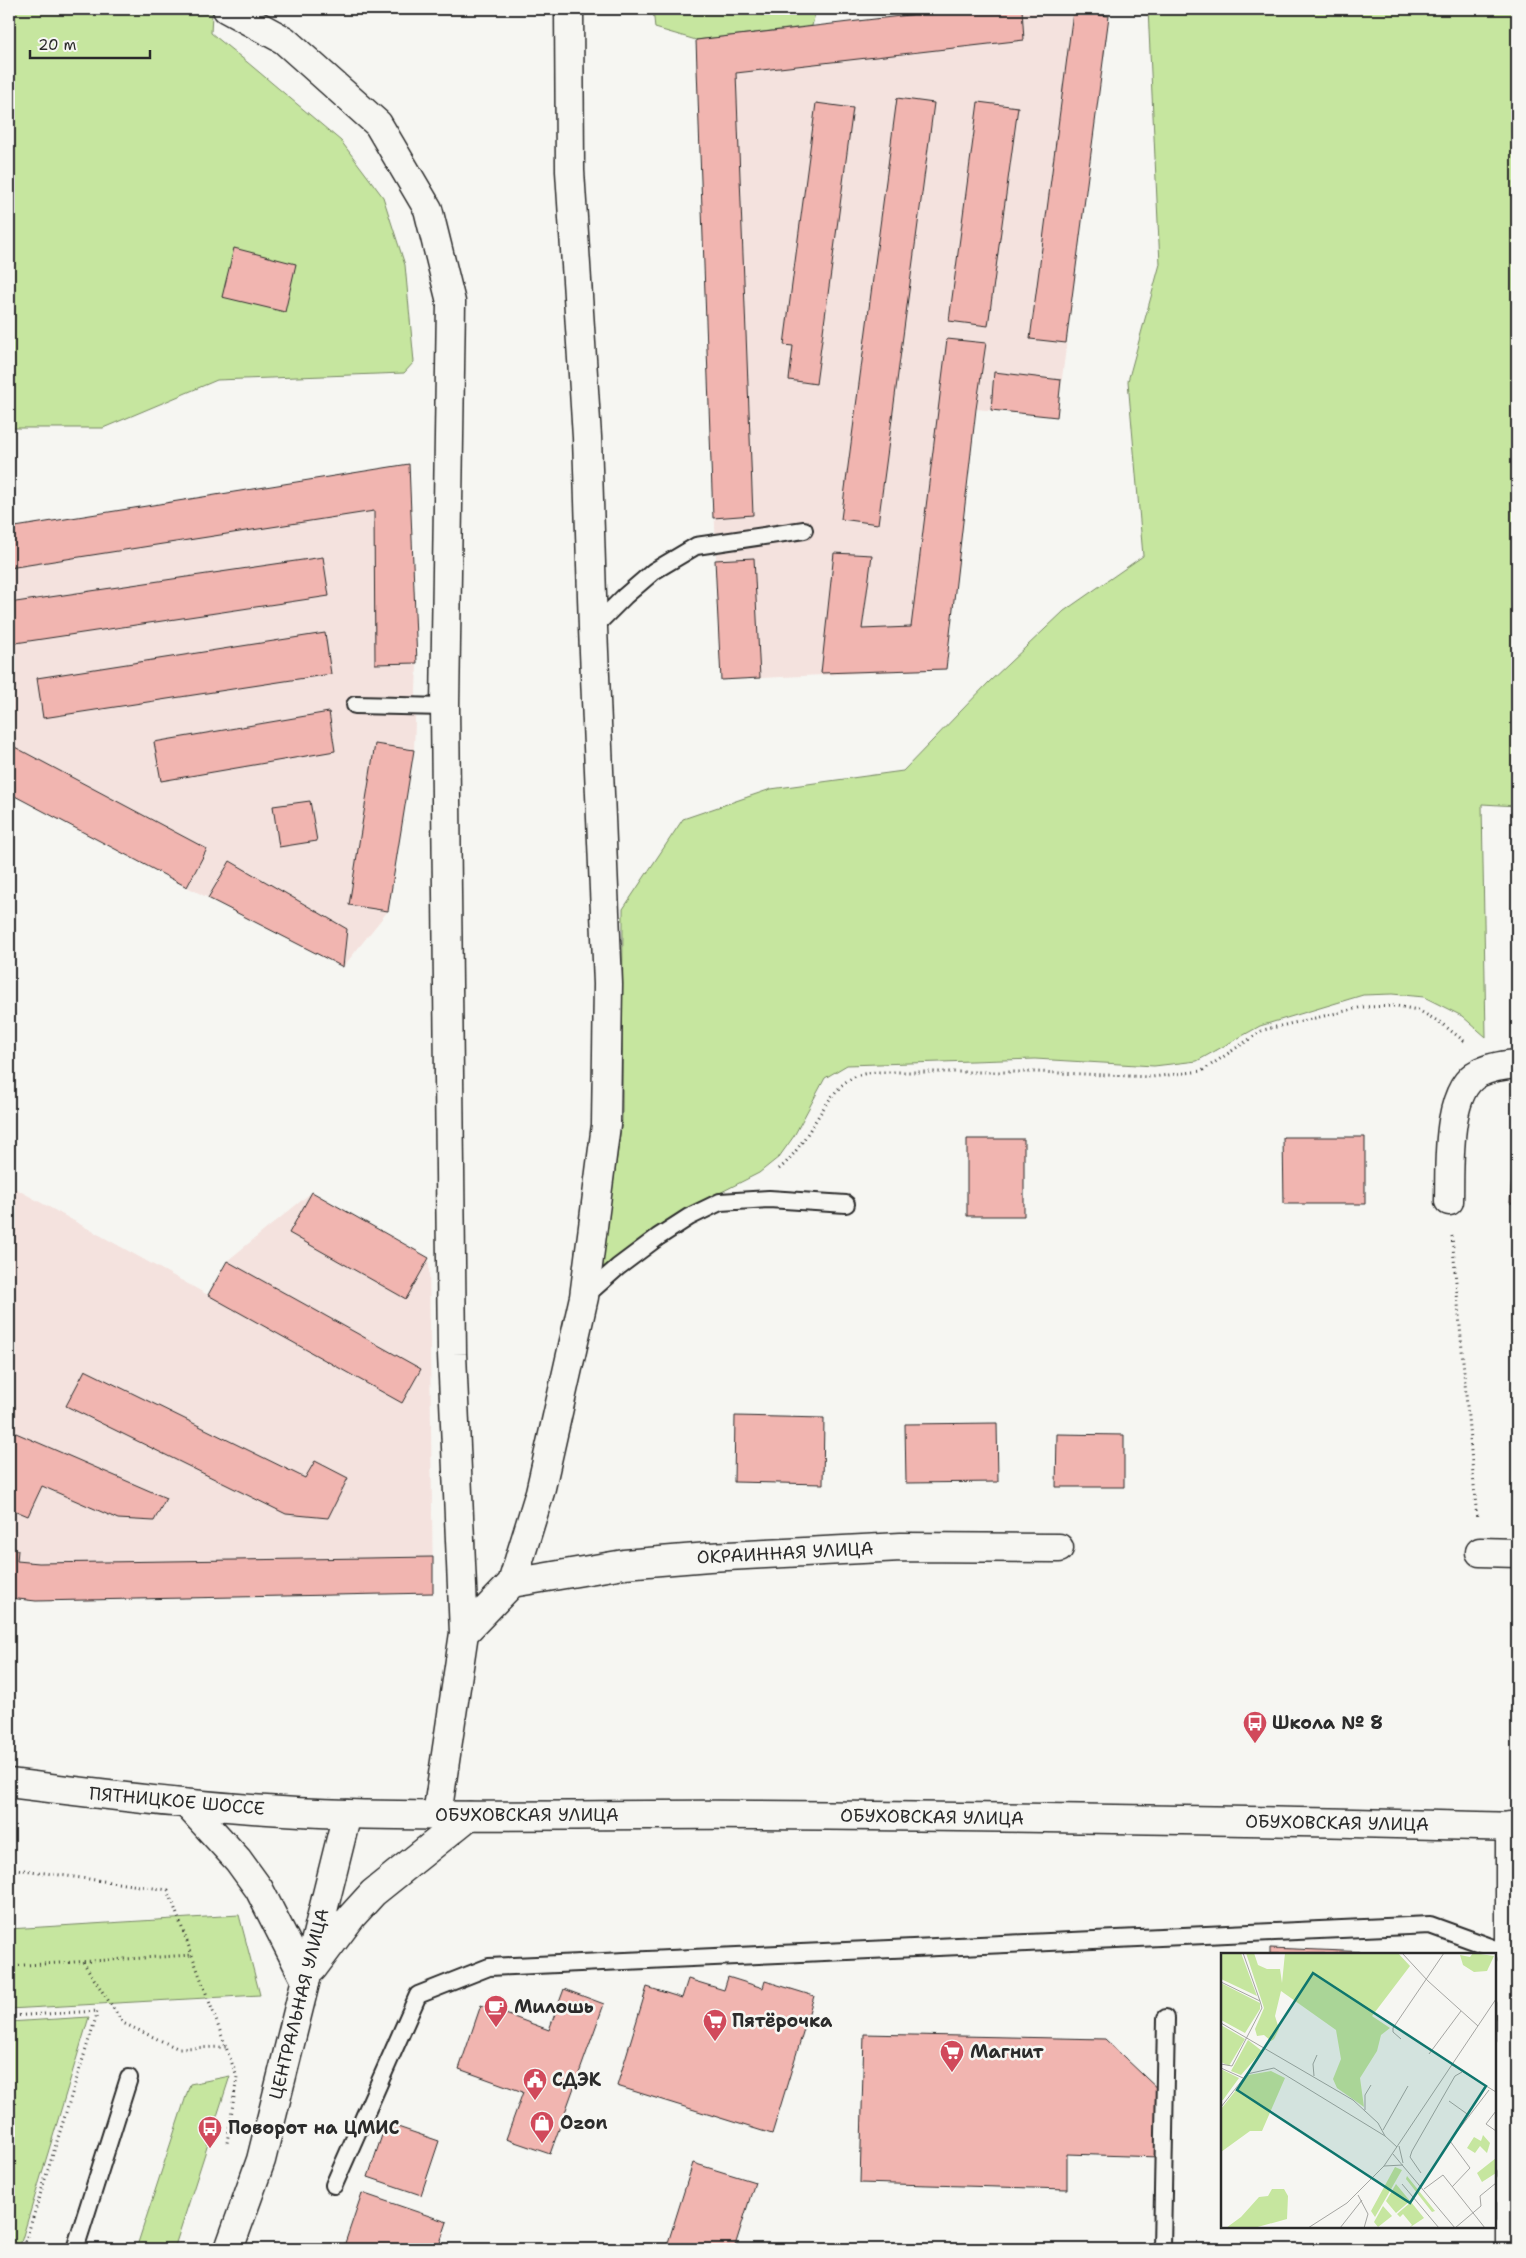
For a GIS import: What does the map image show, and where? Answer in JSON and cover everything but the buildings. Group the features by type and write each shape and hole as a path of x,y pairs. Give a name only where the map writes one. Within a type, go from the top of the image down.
{"street":[{"path":"227,9 284,40 378,124 428,209 452,302 445,708 452,1354 464,1633 437,1815"},
{"path":"464,1633 512,1583 540,1492 584,1297 606,1125 608,984 587,437 570,170 569,9"},
{"path":"1449,1201 1452,1121 1462,1090 1478,1073 1505,1066"},
{"name":"ОКРАИННАЯ УЛИЦА","path":"512,1583 624,1564 709,1557 901,1547 1059,1548"},
{"path":"1480,1552 1517,1553"},
{"name":"ПЯТНИЦКОЕ ШОССЕ","path":"9,1783 187,1804 346,1814"},
{"path":"187,1804 238,1860 259,1889 305,1979 352,1916 373,1893 470,1816"},
{"name":"ОБУХОВСКАЯ УЛИЦА","path":"346,1814 1008,1817 1514,1827"},
{"name":"ЦЕНТРАЛЬНАЯ УЛИЦА","path":"229,2249 261,2160 346,1814"},
{"path":"1510,2249 1514,2215 1510,1954 1514,1827"}],"lane":[{"path":"593,628 625,596 654,571 696,546 804,530"},
{"path":"355,705 445,708"},
{"path":"584,1297 618,1267 658,1237 689,1217 720,1202 769,1199 846,1204"},
{"path":"334,2185 418,1996 489,1967 1430,1926 1510,1954"},
{"path":"1162,2249 1166,2018"},
{"path":"75,2249 129,2078"}],"path":[{"path":"778,1170 803,1143 835,1091 853,1077 876,1072 1036,1072 1152,1077 1202,1071 1264,1030 1363,1007 1397,1006 1418,1010 1442,1023 1505,1066"},
{"path":"1449,1201 1480,1552"},
{"path":"9,1868 168,1890 237,2077 226,2148"},
{"path":"9,1966 192,1955"},
{"path":"83,1961 123,2024 177,2048 226,2047"},
{"path":"9,2016 98,2011 23,2249"}],"shaded area":[{"path":"960,9 1059,9 1109,16 1057,417 976,409 946,669 721,680 696,40"},
{"path":"409,464 417,663 414,750 388,911 343,967 9,793 9,528"},
{"path":"9,1185 208,1295 227,1261 312,1192 429,1258 433,1593 36,1601 9,1598"}],"green space":[{"path":"9,9 161,9 212,14 211,33 341,141 383,197 405,265 414,362 404,373 217,380 103,428 9,428"},
{"path":"653,9 816,9 812,26 696,40 655,28"},
{"path":"1148,9 1517,9 1517,806 1482,804 1486,1037 1462,1016 1424,997 1392,994 1363,995 1260,1026 1197,1061 1154,1066 1035,1059 847,1065 825,1078 794,1136 779,1157 759,1173 686,1210 601,1271 622,1121 623,909 683,819 771,789 903,771 989,682 1064,611 1143,556 1128,381 1160,264"},
{"path":"239,1915 260,1995 9,2009 9,1929"},
{"path":"89,2017 19,2249 9,2249 9,2022"},
{"path":"230,2076 174,2249 136,2249 190,2084"}],"place":[{"name":"Школа № 8","path":"1255,1744"},
{"name":"Милошь","path":"496,2028"},
{"name":"Пятёрочка","path":"715,2042"},
{"name":"Магнит","path":"952,2073"},
{"name":"СДЭК","path":"535,2101"},
{"name":"Ozon","path":"542,2144"},
{"name":"Поворот на ЦМИС","path":"210,2149"}]}
